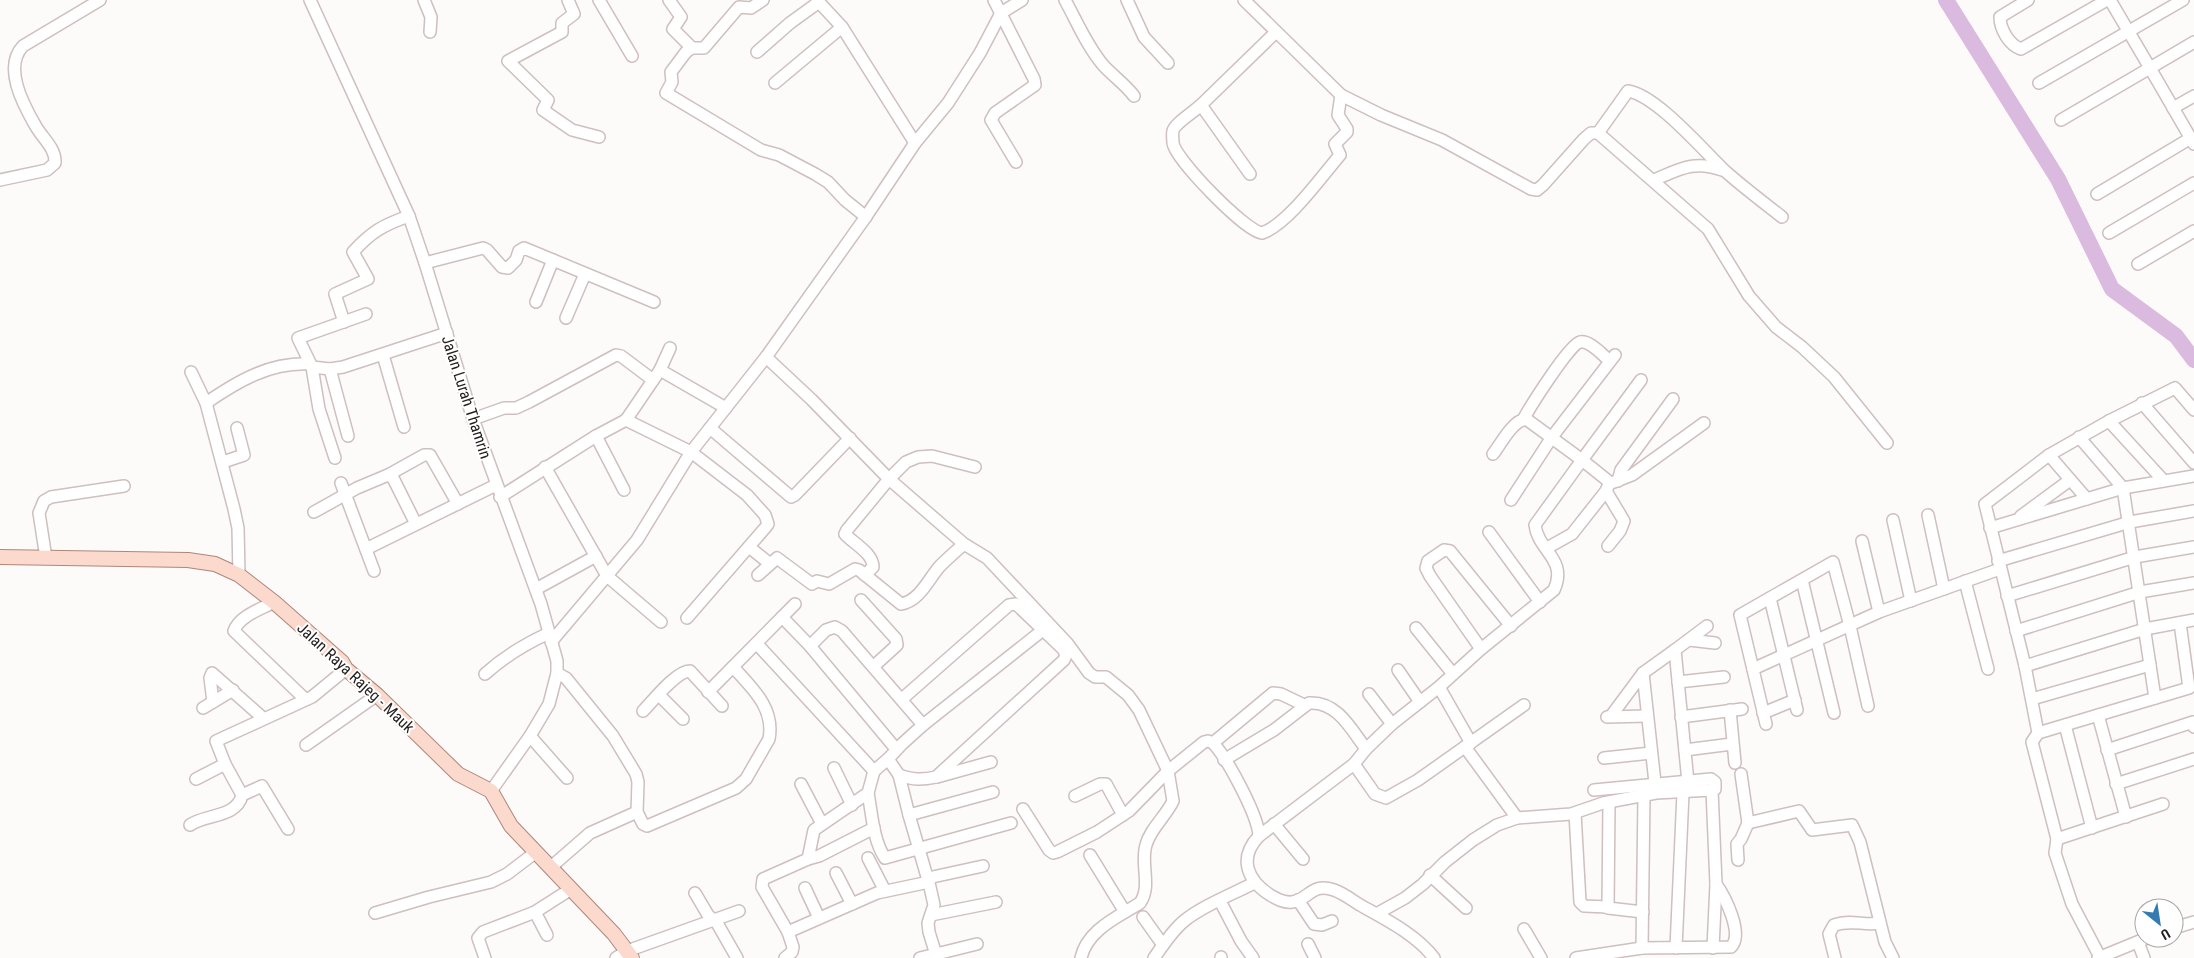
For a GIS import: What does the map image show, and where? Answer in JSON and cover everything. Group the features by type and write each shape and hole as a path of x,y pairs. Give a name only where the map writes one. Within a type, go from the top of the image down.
{"main road":[{"name":"Jalan Raya Rajeg - Mauk","path":"0,556 188,560 215,564 239,575 274,602 342,662 346,669 377,694 458,774 491,791"},
{"path":"491,791 511,826 572,889 625,956"}],"street":[{"path":"0,180 48,170 55,162 56,156 35,125 20,97 16,79 16,53 23,46 100,0"},
{"name":"Jalan Lurah Thamrin","path":"310,0 409,216 426,263 473,419 500,497 536,589 557,661 558,673 549,704 530,736 491,791"},
{"path":"424,0 431,17 430,32"},
{"path":"568,0 574,14 562,23 562,32 508,61 548,100 542,110 572,130 599,137"},
{"path":"599,0 632,56"},
{"path":"669,0 684,13 672,28 692,48"},
{"path":"763,0 751,8 739,7 704,48 692,48 686,52 671,72 672,82 666,93 761,150 778,155 828,182 845,200 866,217"},
{"path":"994,0 1034,79 1035,85 995,113 991,120 1016,162"},
{"path":"485,674 504,658 550,638 637,540 691,452 766,357 866,217 915,143 948,103 980,53 1000,13 1022,0"},
{"path":"1065,0 1100,60 1125,84 1134,96"},
{"path":"1127,0 1144,37 1168,63"},
{"path":"1244,0 1341,95 1381,115 1442,140 1531,189 1537,190 1584,139 1592,133 1598,132 1628,92 1633,92 1652,102 1726,172 1782,217"},
{"path":"2028,0 2000,17 2000,22 2008,39 2017,48 2021,49 2108,0 2192,141 2097,194"},
{"path":"2039,83 2183,0"},
{"path":"757,52 790,22 818,1 842,27 915,143"},
{"path":"775,83 842,27"},
{"path":"1276,32 1201,105 1175,127 1172,133 1173,144 1210,193 1251,228 1262,233 1272,229 1292,211 1340,155 1335,144 1347,132 1338,116 1341,95"},
{"path":"2060,120 2194,42"},
{"path":"2173,108 2194,96"},
{"path":"1201,105 1250,174"},
{"path":"1598,132 1708,228 1749,296 1776,328 1802,346 1834,378 1887,443"},
{"path":"1654,180 1694,164 1708,165 1726,172"},
{"path":"2109,233 2194,183"},
{"path":"344,322 335,294 368,279 353,252 368,235 378,228 409,216"},
{"path":"2138,264 2194,231"},
{"path":"426,263 483,248 504,268 511,267 519,251 524,248 654,302"},
{"path":"536,302 553,260"},
{"path":"566,318 585,274"},
{"path":"335,458 319,409 311,365 298,338 366,314"},
{"path":"206,403 233,384 258,372 293,364 330,369 383,355 447,333"},
{"path":"1493,454 1515,425 1523,420 1558,367 1578,343 1583,342 1612,357 1552,437 1512,500"},
{"path":"500,497 545,467 626,420 660,370 670,348"},
{"path":"383,355 404,427"},
{"path":"766,357 850,438 889,479 964,544 986,558 1046,627 1066,655 1064,660 936,777"},
{"path":"473,419 504,408 516,408 523,405 606,361 617,366 632,364 653,380"},
{"path":"330,369 348,436"},
{"path":"660,370 726,408"},
{"path":"191,372 206,403 223,462 238,528 239,575"},
{"path":"1432,957 1420,942 1378,913 1329,888 1314,889 1292,902 1279,900 1254,883 1247,859 1252,843 1274,824 1354,764 1366,749 1392,724 1439,688 1481,649 1554,590 1558,582 1558,571 1535,528 1536,522 1641,380"},
{"path":"2038,733 2025,666 1985,504 2049,455 2079,437 2175,388 2194,410"},
{"path":"1547,548 1572,534 1611,485 1674,399"},
{"path":"2142,404 2194,463"},
{"path":"626,420 691,452 747,495 765,515 768,524 687,618"},
{"path":"1523,420 1529,420 1608,480 1624,521 1620,531 1608,546"},
{"path":"2110,421 2163,480"},
{"path":"1611,485 1645,467 1704,423"},
{"path":"223,462 244,455 237,428"},
{"path":"710,428 791,497 850,438"},
{"path":"596,436 624,490"},
{"path":"2079,437 2124,488 2155,698"},
{"path":"314,512 343,488 388,475 424,455 430,455 458,504"},
{"path":"2049,455 2087,499"},
{"path":"865,575 873,567 873,561 846,534 846,530 906,462 918,456 932,456 975,467"},
{"path":"545,467 607,576 661,622"},
{"path":"388,475 393,478 416,524"},
{"path":"1990,528 2124,488 2194,476"},
{"path":"2012,522 2070,480"},
{"path":"366,549 496,485"},
{"path":"46,558 40,513 44,501 51,497 124,486"},
{"path":"343,488 374,571"},
{"path":"1753,670 1879,612 1965,581 1999,565 2130,522 2194,511"},
{"path":"1928,515 1944,589"},
{"path":"1893,520 1911,601"},
{"path":"1489,532 1540,602"},
{"path":"1862,541 1879,612"},
{"path":"758,575 769,563 779,558 812,584 817,581 829,584 855,569 902,604 908,603 919,593 940,567 964,544"},
{"path":"749,547 769,563"},
{"path":"2007,596 2135,557 2194,547"},
{"path":"1481,649 1430,576 1426,568 1428,561 1444,550 1450,551 1511,626"},
{"path":"536,589 596,556"},
{"path":"1770,598 1796,705 1764,718 1740,615 1833,562 1868,706"},
{"path":"1802,580 1834,712"},
{"path":"1965,581 1988,669"},
{"path":"2016,631 2140,592 2194,583"},
{"path":"861,600 896,639 897,645 874,666"},
{"path":"274,602 245,617 234,631 305,699"},
{"path":"708,692 795,604"},
{"path":"902,699 1009,605 1016,604 1067,643 1089,673 1094,677 1106,677 1128,695 1139,710 1168,771 1174,798 1146,844 1144,862 1146,889 1140,903 1092,935 1086,943 1081,958"},
{"path":"782,617 810,646 896,749"},
{"path":"2025,666 2145,630 2194,620"},
{"path":"2134,944 2099,958 2072,904 2055,854 2057,839 2032,742 2038,733 2189,688 2189,656 2180,623"},
{"path":"1647,716 1608,717 1643,673 1707,626"},
{"path":"1010,823 885,858 874,828 868,793 874,772 888,760 896,749 923,725 1046,627"},
{"path":"810,646 826,630 831,628 839,629 874,666 923,725"},
{"path":"1416,628 1452,674"},
{"path":"1689,640 1715,643"},
{"path":"757,644 874,772"},
{"path":"1675,650 1688,782"},
{"path":"2032,699 2150,665"},
{"path":"558,673 566,678 613,736 636,774 638,782 637,812 643,824 647,826 731,790 746,779 769,739 770,733 765,704 733,667"},
{"path":"190,825 229,810 240,801 242,795 225,764 216,741 305,699 324,688 346,669"},
{"path":"1398,670 1420,702"},
{"path":"644,711 677,676 686,671 690,672 722,706"},
{"path":"213,702 210,678 212,673 263,718"},
{"path":"1643,673 1656,789"},
{"path":"1678,682 1724,678"},
{"path":"1439,688 1468,745 1517,818"},
{"path":"202,708 233,690"},
{"path":"1213,743 1273,693 1281,694 1304,705"},
{"path":"306,745 377,694"},
{"path":"1369,694 1392,724"},
{"path":"659,695 683,718"},
{"path":"1224,760 1274,730 1309,702 1322,703 1336,710 1366,749"},
{"path":"1354,764 1376,794 1386,798 1418,780 1524,705"},
{"path":"1681,717 1742,709"},
{"path":"1730,710 1734,763"},
{"path":"2098,716 2126,817"},
{"path":"2107,750 2193,722 2194,727"},
{"path":"2065,725 2092,828"},
{"path":"530,736 567,778"},
{"path":"1023,809 1052,853 1097,832 1123,815 1147,794 1168,771 1208,740 1213,743 1224,760 1256,817 1259,836"},
{"path":"1684,750 1732,744"},
{"path":"1604,758 1651,753"},
{"path":"2116,784 2194,759"},
{"path":"888,760 899,775 928,880 934,905 928,924 936,956"},
{"path":"899,775 911,780 922,780 991,762"},
{"path":"196,779 225,764"},
{"path":"834,768 852,805"},
{"path":"1738,860 1737,844 1748,823 1741,774"},
{"path":"1378,913 1405,898 1473,840 1497,825 1517,818 1551,817 1575,813 1609,803 1644,796 1656,789 1711,779 1715,782 1715,789 1712,790 1716,884 1713,948"},
{"path":"800,784 822,824"},
{"path":"1074,796 1100,784 1106,784 1123,815"},
{"path":"242,795 262,786 288,829"},
{"path":"1594,790 1656,789 1683,793 1712,790"},
{"path":"909,815 993,792"},
{"path":"808,859 813,833 822,824 868,793"},
{"path":"1676,948 1683,793"},
{"path":"1642,948 1644,796"},
{"path":"1608,907 1609,803"},
{"path":"2057,839 2164,804"},
{"path":"1748,823 1799,810 1812,830 1852,825 1860,842 1885,942 1893,958"},
{"path":"551,867 590,833 637,812"},
{"path":"1575,813 1580,902 1584,906 1643,912"},
{"path":"1274,824 1303,859"},
{"path":"786,958 792,952 793,947 788,932 762,887 762,880 772,873 819,856 874,828"},
{"path":"375,913 490,882 507,874 536,852"},
{"path":"1090,855 1125,912"},
{"path":"868,858 885,890"},
{"path":"788,932 885,890 982,866"},
{"path":"836,873 852,904"},
{"path":"1430,876 1466,908"},
{"path":"1154,958 1183,922 1254,883"},
{"path":"1576,958 1642,948 1730,947 1736,938 1727,902 1716,884"},
{"path":"804,888 819,918"},
{"path":"485,958 479,944 480,934 535,912 572,889"},
{"path":"695,893 708,914 715,921 737,958"},
{"path":"1298,900 1314,924 1322,925 1332,921"},
{"path":"1220,901 1241,941 1253,958"},
{"path":"931,915 996,902"},
{"path":"535,912 546,935"},
{"path":"625,956 738,912"},
{"path":"1143,917 1163,945"},
{"path":"1834,958 1829,934 1834,925 1854,921 1871,925 1880,923"},
{"path":"1524,929 1541,958"},
{"path":"920,958 936,956 977,944"},
{"path":"1308,944 1315,958"}],"waterway":[{"path":"1946,0 2058,179 2112,289 2176,336 2194,360"}]}
